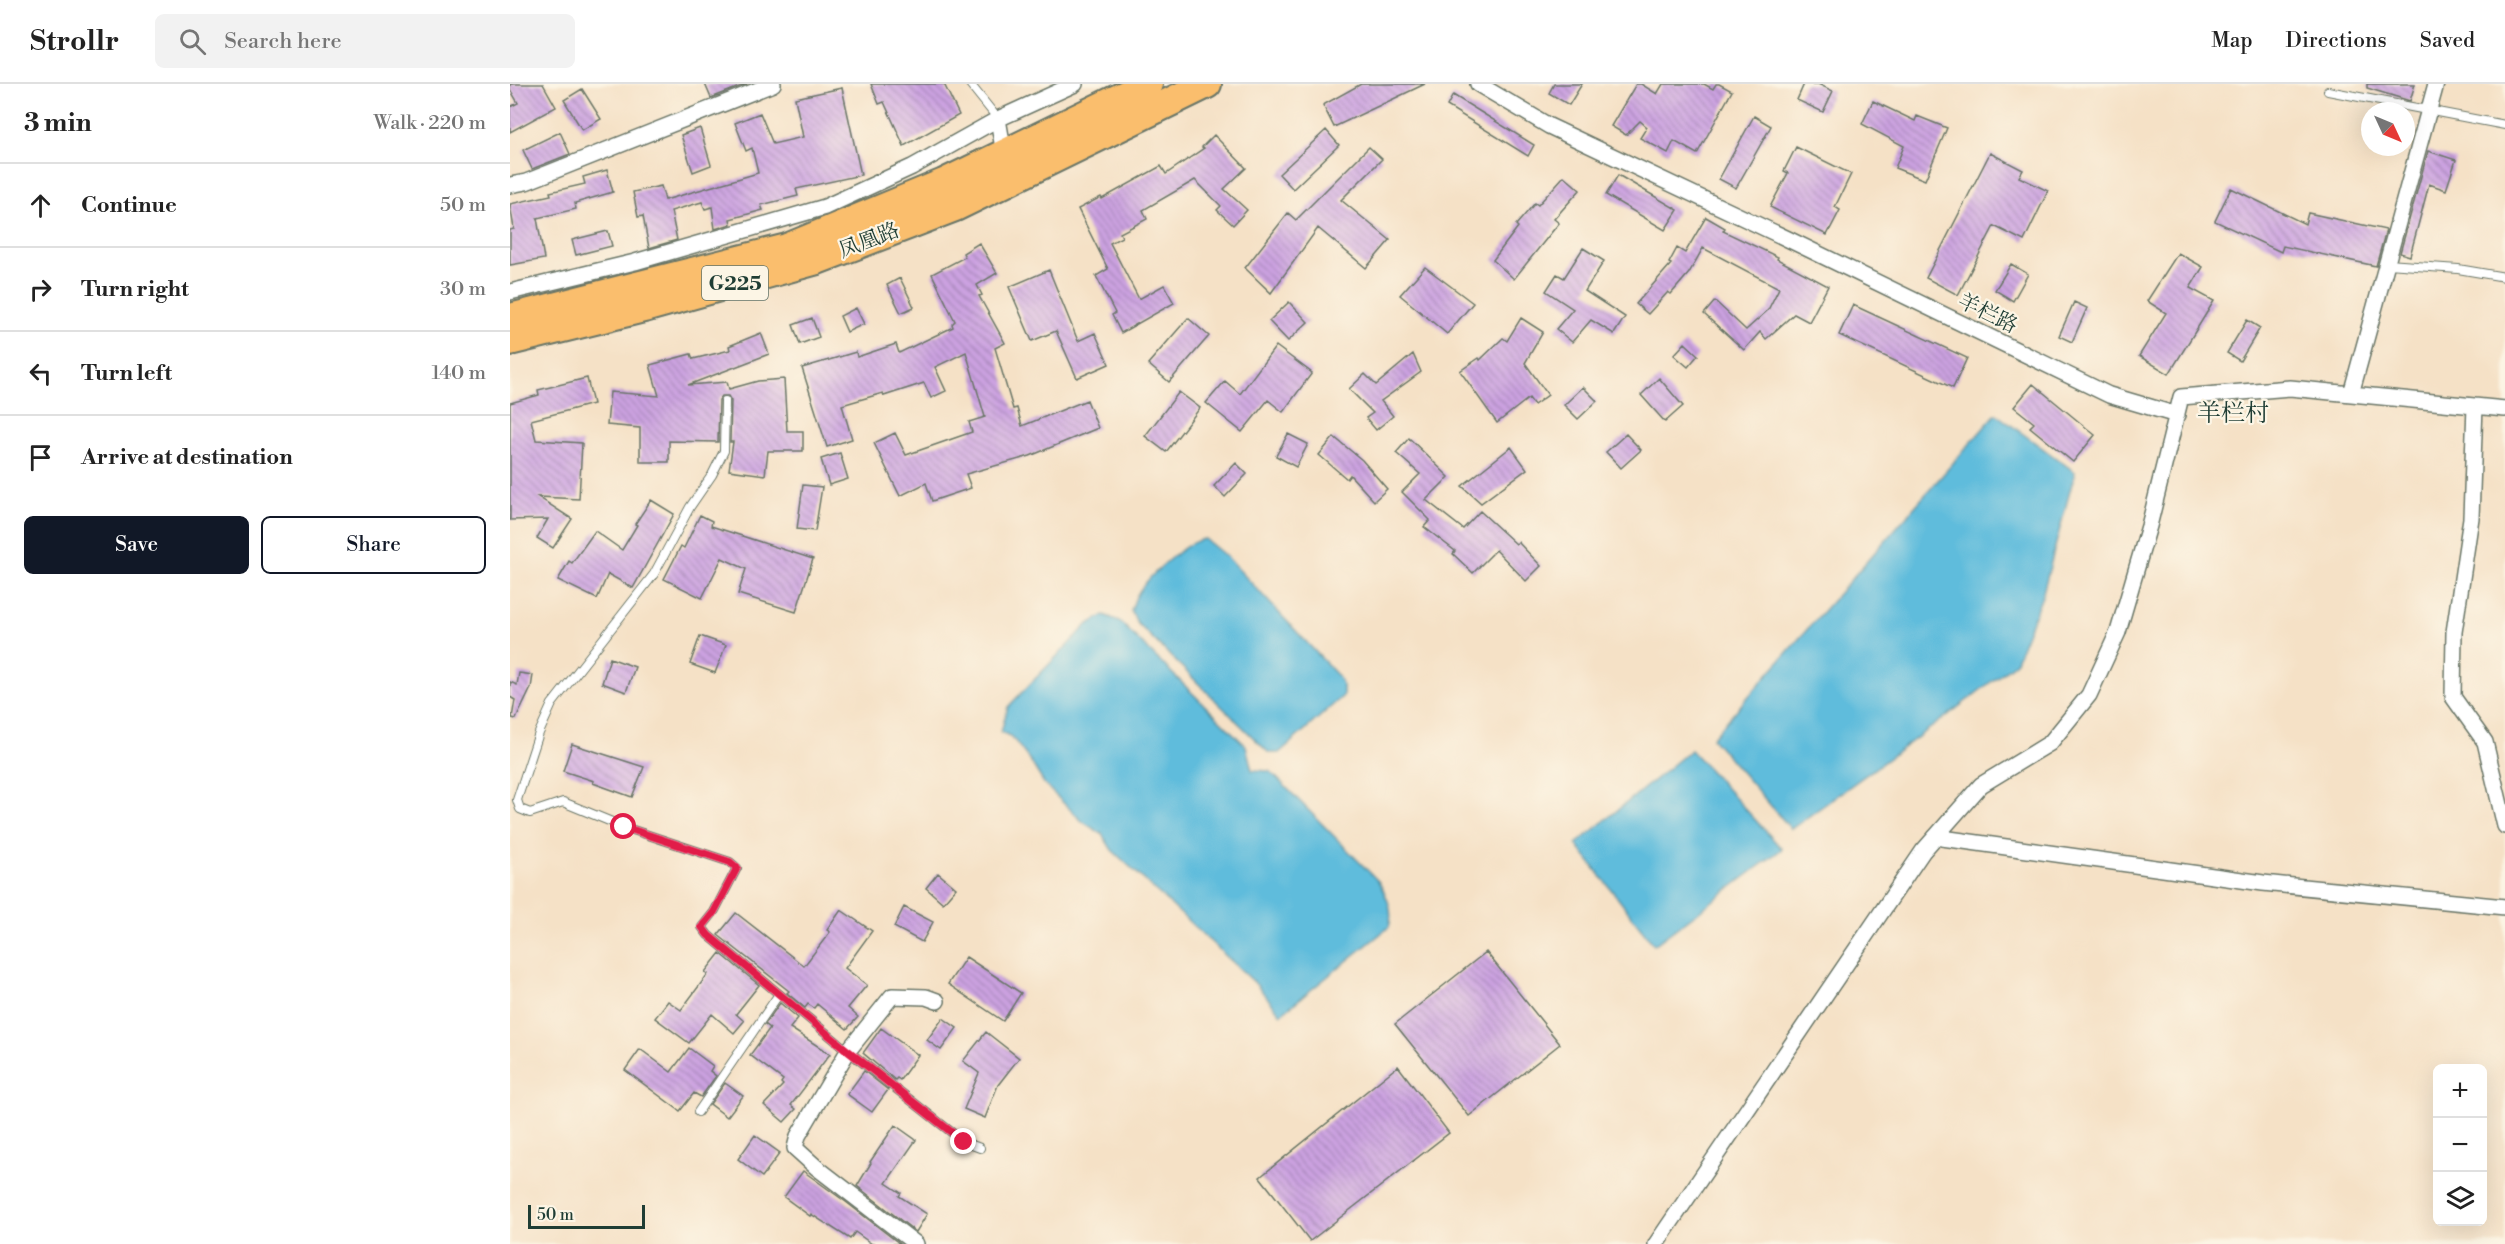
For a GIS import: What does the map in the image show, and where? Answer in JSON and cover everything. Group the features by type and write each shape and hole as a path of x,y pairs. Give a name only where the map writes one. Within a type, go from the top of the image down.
{"highway":[{"name":"凤凰路","path":"510,318 787,248 944,183 1148,84"},
{"name":"凤凰路","path":"510,341 644,308 817,260 955,207 1208,84"}],"street":[{"path":"510,185 526,182 773,84"},
{"path":"510,292 635,262 825,207 912,167 998,119 1075,84"},
{"name":"羊栏路","path":"1478,84 1549,126 1792,240 2109,395 2177,416"},
{"path":"2351,394 2436,84"},
{"path":"998,119 1004,154"},
{"path":"1656,1244 1923,851 1981,785 2050,744 2089,695 2118,632 2149,526 2181,397 2290,388 2505,409"},
{"path":"2475,406 2471,518 2454,632 2452,697 2485,742 2505,826"},
{"path":"1935,837 2263,883 2505,908"},
{"path":"916,1244 816,1167 795,1148 798,1136 848,1051 892,996 926,997 937,1001"}],"lane":[{"path":"970,84 998,119"},
{"path":"2328,91 2430,109 2505,126"},
{"path":"2388,264 2458,269 2505,277"},
{"path":"725,401 724,451 712,475 690,507 654,574 552,704 539,733 518,800 520,809 530,813 563,802 624,827 730,862 737,868 714,912 702,927 708,935 848,1051 964,1142 980,1148"},
{"path":"698,1112 779,994"}],"water":[{"path":"1996,414 2075,472 2042,596 2015,663 1947,716 1791,829 1712,738"},
{"path":"1205,539 1228,558 1338,676 1343,686 1343,696 1279,753 1269,753 1138,624 1131,611 1141,589 1166,562 1187,546"},
{"path":"1104,615 1119,621 1246,746 1252,770 1270,771 1378,881 1387,898 1391,915 1389,927 1281,1014 1254,982 1112,850 1102,834 1083,822 1045,785 1012,737 1001,732 1008,707 1087,625"},
{"path":"1691,750 1782,849 1654,945 1576,844"}],"building":[{"path":"510,84 543,84 556,107 510,132 510,107 518,103 510,89"},
{"path":"705,84 747,84 711,98"},
{"path":"871,84 944,84 959,115 904,146 884,102 879,104"},
{"path":"1361,84 1425,84 1334,127 1323,105"},
{"path":"1554,84 1582,84 1569,105 1549,93"},
{"path":"1636,84 1641,84 1657,94 1663,84 1704,84 1713,89 1716,84 1719,84 1732,91 1697,154 1674,141 1668,153 1640,138 1647,127 1640,121 1626,135 1611,126"},
{"path":"1804,84 1818,84 1833,91 1823,112 1797,100"},
{"path":"2367,84 2415,84 2410,101 2367,88"},
{"path":"842,88 861,175 796,189 798,196 761,205 763,210 730,219 731,224 715,229 712,207 705,209 702,202 671,211 677,240 649,248 643,216 638,217 633,192 661,186 665,200 758,173 752,148 746,151 735,123 760,113 773,144 803,137 795,98"},
{"path":"582,89 601,119 582,130 564,100"},
{"path":"1453,95 1534,145 1528,156 1447,106"},
{"path":"1873,101 1915,121 1917,116 1947,128 1925,180 1895,168 1904,146 1862,124"},
{"path":"1754,116 1771,126 1736,188 1719,179"},
{"path":"700,128 711,165 693,172 681,135"},
{"path":"1326,130 1339,145 1293,189 1279,174"},
{"path":"560,132 570,154 532,169 523,150"},
{"path":"1214,135 1246,168 1224,189 1247,210 1233,225 1217,210 1221,206 1195,180 1143,210 1147,219 1120,233 1122,237 1110,243 1139,299 1164,285 1174,303 1121,333 1112,315 1115,313 1096,276 1108,269 1078,209 1101,197 1102,199 1161,166 1166,174 1204,148 1202,147"},
{"path":"1369,147 1382,159 1341,200 1390,240 1366,268 1318,228 1271,293 1245,268 1288,213 1296,220"},
{"path":"1796,147 1851,174 1835,207 1840,210 1827,235 1770,207 1788,173 1784,171"},
{"path":"2428,151 2456,160 2446,190 2429,184 2410,256 2400,253"},
{"path":"1990,153 2023,170 2019,177 2048,191 2024,241 1994,226 1958,295 1926,278"},
{"path":"607,170 613,192 575,203 576,209 537,218 544,259 510,265 510,230 514,229 510,204 551,195 550,192 585,184 583,177"},
{"path":"1618,175 1678,210 1665,230 1606,195"},
{"path":"1564,176 1580,190 1554,219 1559,223 1514,279 1493,260 1518,227 1516,225 1535,203 1538,205"},
{"path":"2231,188 2305,224 2308,213 2386,230 2376,266 2283,246 2281,252 2215,221"},
{"path":"1706,217 1725,228 1723,231 1778,257 1777,259 1828,286 1809,322 1794,314 1766,339 1760,332 1744,350 1704,314 1715,301 1746,330 1768,310 1779,288 1703,248 1689,273 1671,294 1668,292 1648,314 1636,304 1671,264 1669,263 1677,248 1685,253"},
{"path":"608,231 612,246 576,255 572,240"},
{"path":"979,243 997,273 977,285 982,295 979,296 1005,343 995,348 1013,409 1017,408 1022,426 1087,400 1098,428 1030,456 966,474 971,488 932,501 926,483 900,496 874,443 895,433 906,455 972,432 969,422 985,417 966,352 935,367 946,391 931,398 924,383 884,396 883,393 842,405 852,439 827,447 802,368 856,352 857,357 896,344 899,353 953,327 952,324 955,321 932,274 965,257 963,253"},
{"path":"1583,248 1604,261 1585,291 1625,317 1614,334 1591,320 1572,342 1556,329 1573,309 1546,291 1557,274 1564,278"},
{"path":"2178,253 2203,267 2190,288 2214,301 2169,374 2139,356 2166,313 2147,301"},
{"path":"2011,264 2028,274 2013,301 1995,290"},
{"path":"1425,267 1473,303 1447,334 1400,295"},
{"path":"1049,270 1078,341 1095,333 1109,364 1077,378 1056,331 1032,341 1009,287"},
{"path":"900,278 914,307 901,313 887,285"},
{"path":"1289,302 1308,322 1288,341 1269,321"},
{"path":"2074,302 2087,308 2072,342 2059,336"},
{"path":"1853,305 1967,358 1953,388 1839,335"},
{"path":"856,308 864,324 847,332 840,316"},
{"path":"812,318 819,337 800,344 793,325"},
{"path":"1188,318 1209,336 1169,382 1148,364"},
{"path":"1521,318 1543,332 1525,363 1548,395 1534,405 1529,398 1497,423 1460,371 1479,358 1480,360 1503,338 1507,341"},
{"path":"2247,320 2260,328 2240,361 2227,353"},
{"path":"761,333 769,354 688,385 727,382 729,389 758,381 784,379 787,431 803,431 803,451 768,451 765,475 729,470 733,442 730,442 731,401 728,396 722,396 719,400 718,442 669,441 669,462 640,462 640,428 607,425 610,392 659,396 650,365 691,354 693,359 730,350 729,346"},
{"path":"1685,343 1698,355 1688,367 1674,355"},
{"path":"1276,346 1312,373 1283,412 1268,400 1242,432 1206,403 1225,381 1240,394"},
{"path":"1413,354 1421,372 1381,401 1393,416 1376,430 1366,418 1373,413 1349,389 1365,374 1376,385"},
{"path":"587,378 593,404 531,420 536,440 582,443 579,499 538,497 572,519 553,548 537,538 548,519 510,520 510,403 539,395 538,390"},
{"path":"1659,378 1683,406 1665,422 1641,395"},
{"path":"2033,384 2095,435 2073,462 2030,427 2034,423 2014,407"},
{"path":"1583,387 1597,401 1578,419 1564,405"},
{"path":"1179,392 1200,408 1166,452 1145,436"},
{"path":"1288,434 1308,444 1296,467 1276,456"},
{"path":"1626,434 1641,450 1621,468 1606,452"},
{"path":"1334,437 1362,460 1387,489 1374,501 1350,475 1347,479 1319,455"},
{"path":"1409,438 1449,477 1426,500 1463,529 1480,511 1516,544 1518,542 1541,566 1526,581 1496,550 1473,573 1453,554 1455,551 1424,527 1430,520 1402,492 1420,474 1396,453"},
{"path":"1511,447 1527,469 1481,503 1462,486"},
{"path":"840,453 848,479 829,485 821,459"},
{"path":"1236,463 1247,474 1225,497 1214,486"},
{"path":"803,485 822,487 815,531 797,529"},
{"path":"651,500 674,514 633,588 608,574 597,599 558,580 569,561 572,563 595,531 622,550"},
{"path":"700,515 712,521 711,526 813,559 796,612 738,594 746,569 722,558 702,598 664,579 681,546 684,548"},
{"path":"700,636 726,645 715,673 690,664"},
{"path":"610,658 635,667 626,692 602,683"},
{"path":"519,673 533,675 531,688 516,719 512,718 515,700 510,697 510,682 517,685"},
{"path":"572,744 644,767 632,797 563,771"},
{"path":"938,873 956,888 943,903 926,888"},
{"path":"904,907 933,922 922,942 894,927"},
{"path":"841,910 872,931 845,968 867,985 848,1008 858,1017 847,1029 817,1004 814,1008 808,1004 805,1008 787,993 789,991 718,935 736,913 804,966 830,932 827,930"},
{"path":"1486,952 1560,1044 1469,1116 1395,1024"},
{"path":"720,953 759,985 736,1014 744,1021 734,1033 712,1014 689,1043 655,1018 668,1001 681,1010 708,974 705,972"},
{"path":"966,957 1021,993 1003,1021 948,984"},
{"path":"780,1003 798,1018 790,1028 830,1054 791,1105 796,1109 784,1122 764,1105 783,1085 781,1083 783,1080 750,1055 770,1028 765,1024"},
{"path":"943,1018 957,1028 941,1050 927,1040"},
{"path":"881,1028 918,1055 900,1080 897,1078 895,1080 863,1053"},
{"path":"986,1032 1019,1058 998,1085 985,1118 964,1109 979,1073 963,1061"},
{"path":"689,1048 713,1066 710,1071 716,1076 701,1097 694,1093 680,1111 625,1070 640,1049 671,1072"},
{"path":"1398,1066 1449,1133 1310,1241 1260,1177"},
{"path":"864,1071 888,1090 872,1112 847,1094"},
{"path":"725,1083 743,1096 727,1117 710,1104"},
{"path":"895,1125 916,1140 886,1183 901,1193 899,1196 927,1214 916,1232 857,1186"},
{"path":"755,1135 780,1153 762,1177 738,1159"},
{"path":"803,1171 900,1244 872,1244 855,1232 850,1239 811,1214 810,1216 784,1197"}],"district":[{"name":"羊栏村","path":"2233,413"}],"route":[{"path":"624,827 730,862 737,868 714,912 702,927 708,935 848,1051 964,1142"}]}
